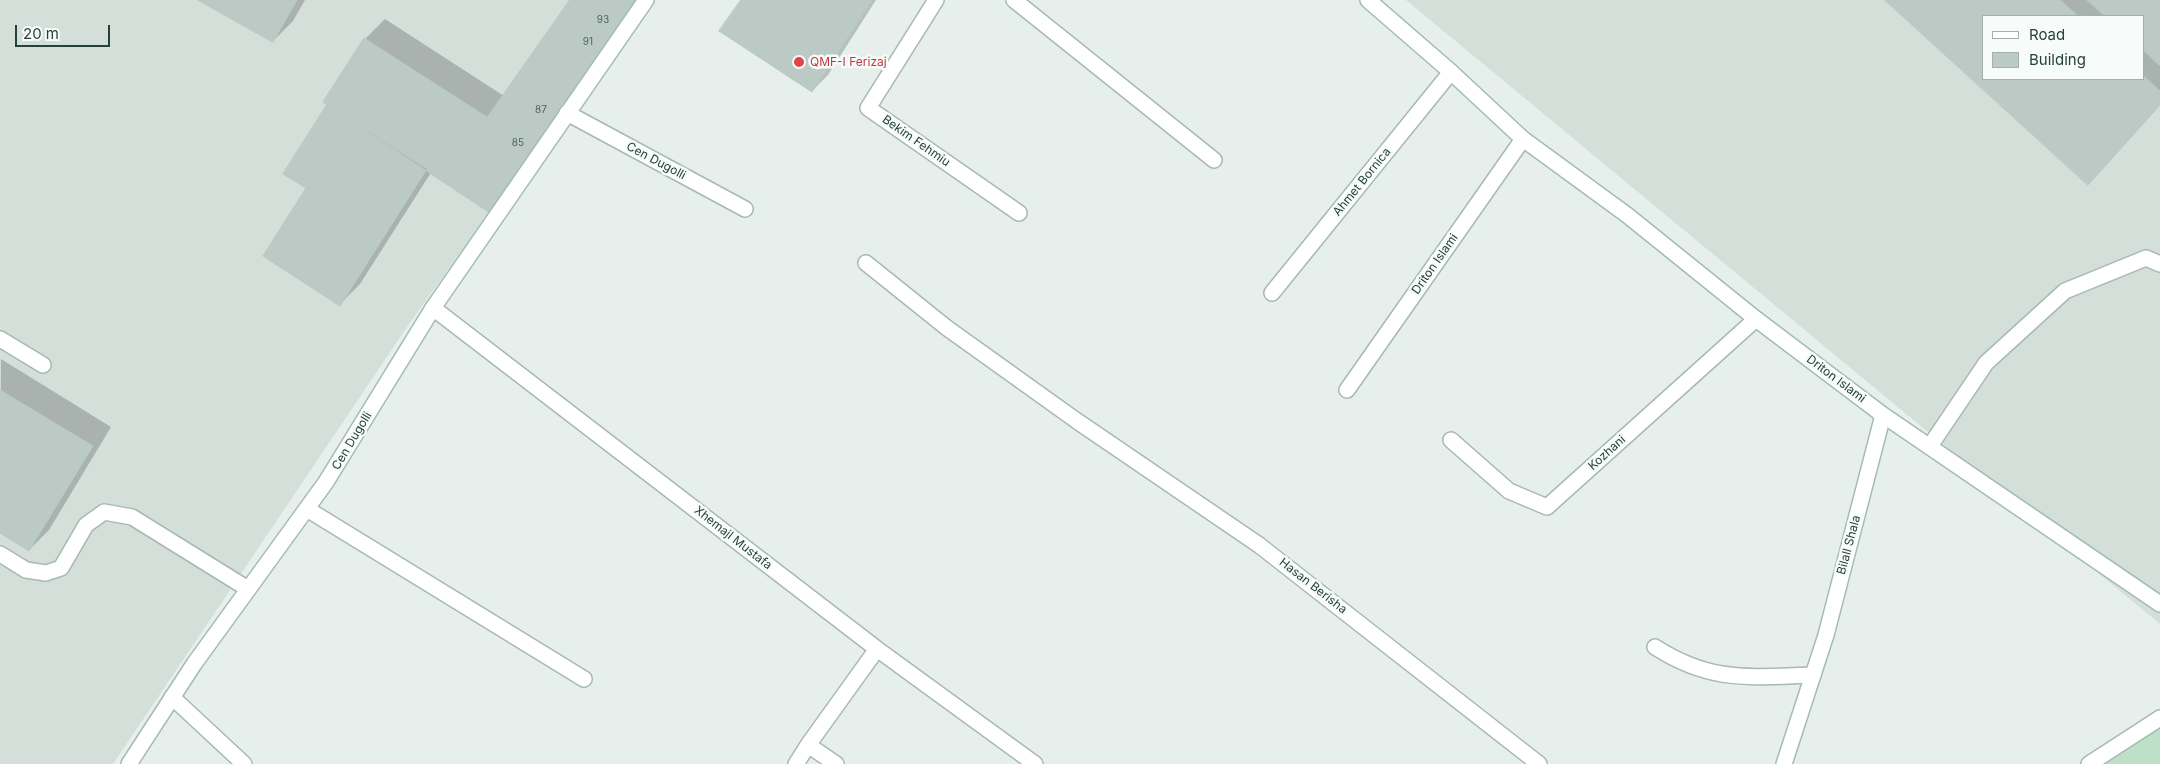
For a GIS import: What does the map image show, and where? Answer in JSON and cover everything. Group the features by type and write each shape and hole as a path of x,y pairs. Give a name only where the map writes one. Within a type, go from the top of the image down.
{"street":[{"name":"Cen Dugolli","path":"129,764 172,697 326,482 433,308 646,0"},
{"name":"Bekim Fehmiu","path":"936,0 868,108 1019,212"},
{"path":"1014,0 1214,160"},
{"name":"Driton Islami","path":"1368,0 1451,72 1523,139 1628,214 1756,319 1883,415 2160,604"},
{"name":"Ahmet Bornica","path":"1272,293 1451,72"},
{"name":"Cen Dugolli","path":"567,113 745,209"},
{"name":"Driton Islami","path":"1347,390 1523,139"},
{"path":"1930,446 1986,363 2065,292 2146,258 2160,264"},
{"name":"Hasan Berisha","path":"866,263 948,328 1078,421 1259,545 1539,764"},
{"name":"Xhemajl Mustafa","path":"433,308 877,649 1035,764"},
{"name":"Kozhani","path":"1450,440 1509,491 1547,507 1756,319"},
{"path":"0,338 43,365"},
{"name":"Bilall Shala","path":"1784,764 1826,635 1883,415"},
{"path":"307,509 584,679"},
{"path":"0,554 26,570 46,573 61,568 86,526 104,512 132,517 248,589"},
{"path":"1655,647 1673,659 1713,674 1741,677 1813,675"},
{"path":"796,764 877,649"},
{"path":"172,697 244,764"},
{"path":"2088,764 2160,718"},
{"path":"808,745 836,764"}],"shaded area":[{"path":"0,0 643,0 411,321 113,764 0,764"},
{"path":"1406,0 2160,0 2160,624"}],"green space":[{"path":"2160,726 2160,764 2086,764"}],"building":[{"path":"198,0 297,0 273,42"},
{"path":"570,0 641,0 490,213 323,102 364,38 487,117"},
{"name":"QMF-I Ferizaj","path":"741,0 872,0 812,92 719,31"},
{"path":"1885,0 2060,0 2077,15 1982,15 1982,80 2145,80 2145,77 2160,91 2160,105 2088,185"},
{"path":"2087,0 2160,0 2160,66 2145,52 2145,15 2104,15"},
{"path":"327,105 427,169 340,306 263,256 306,188 283,174"},
{"path":"0,390 93,446 29,551 0,533"}],"place":[{"name":"QMF-I Ferizaj","path":"799,62"}]}
